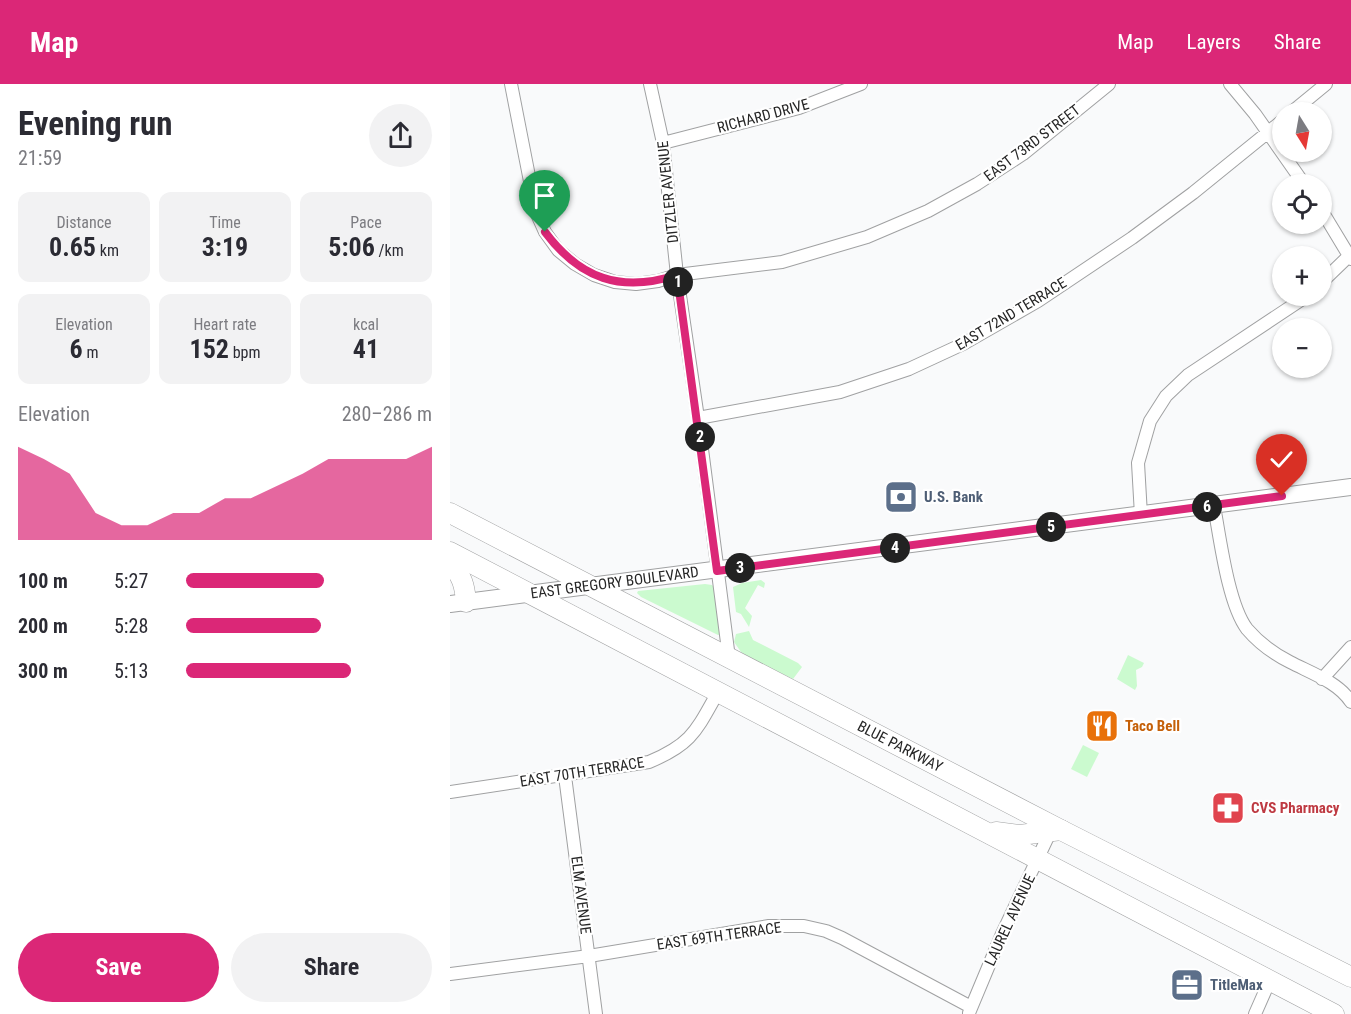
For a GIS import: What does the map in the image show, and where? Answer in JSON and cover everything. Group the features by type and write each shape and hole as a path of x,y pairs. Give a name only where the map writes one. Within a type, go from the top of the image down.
{"highway":[{"name":"BLUE PARKWAY","path":"450,513 1055,830 1351,977"},
{"path":"450,552 1334,1014"},
{"path":"450,564 456,569 463,582 458,603"},
{"path":"979,828 1020,836 1055,830"}],"main road":[{"name":"EAST GREGORY BOULEVARD","path":"458,603 1351,487"}],"street":[{"path":"511,84 536,212 545,232 558,250 584,270 615,282 636,284 677,275"},
{"name":"DITZLER AVENUE","path":"650,84 663,143 677,275 729,658"},
{"name":"RICHARD DRIVE","path":"663,143 799,108 861,84"},
{"name":"EAST 73RD STREET","path":"677,275 782,262 803,257 867,237 928,211 977,184 1023,154 1109,84"},
{"path":"1230,84 1269,132 1297,174"},
{"path":"1304,102 1326,84"},
{"name":"EAST 72ND TERRACE","path":"698,418 840,392 909,369 963,344 1038,301 1132,238 1193,194 1272,129"},
{"path":"1332,227 1350,256 1332,273"},
{"path":"1141,515 1138,463 1150,421 1166,396 1188,375 1292,306"},
{"path":"1214,506 1233,597 1248,629 1271,652 1338,688 1350,697"},
{"path":"1322,679 1351,647"},
{"name":"EAST 70TH TERRACE","path":"450,792 649,762 677,749 693,734 718,692"},
{"name":"ELM AVENUE","path":"565,776 596,1014"},
{"name":"LAUREL AVENUE","path":"970,1010 1002,934 1038,859 1055,830"},
{"name":"EAST 69TH TERRACE","path":"450,974 589,956 769,926 804,926 826,931 842,938 970,1010"},
{"path":"1255,1014 1270,980"}],"green space":[{"path":"761,580 765,583 764,588 758,585 745,608 752,616 749,627 741,614 736,612 733,587"},
{"path":"712,585 717,591 722,634 718,635 637,593 638,591"},
{"path":"749,631 753,640 802,667 793,679 741,652 734,642 736,634"},
{"path":"1128,655 1144,663 1136,670 1135,690 1117,679"},
{"path":"1083,745 1099,753 1087,777 1071,769"}],"place":[{"name":"U.S. Bank","path":"901,497"},
{"name":"Taco Bell","path":"1102,726"},
{"name":"CVS Pharmacy","path":"1228,808"},
{"name":"TitleMax","path":"1187,985"}],"route":[{"path":"545,232 558,250 575,264 594,275 615,282 636,284 677,275 717,571 1282,496"}]}
